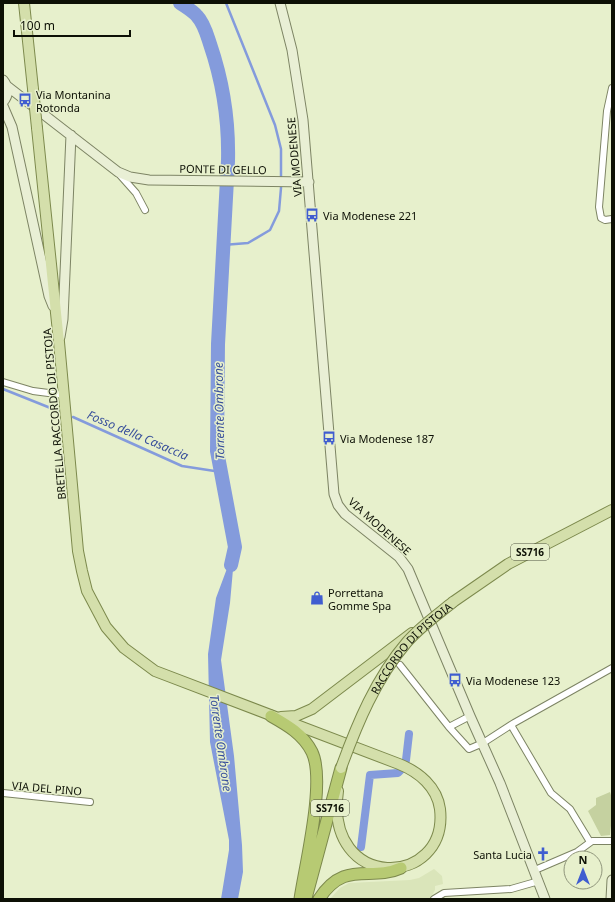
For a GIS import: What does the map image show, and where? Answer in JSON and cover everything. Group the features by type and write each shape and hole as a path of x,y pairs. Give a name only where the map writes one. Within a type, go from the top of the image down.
{"highway":[{"path":"272,716 290,727 304,739 312,752 317,770 315,803 300,899"},
{"name":"RACCORDO DI PISTOIA","path":"311,899 321,848 341,768"},
{"name":"RACCORDO DI PISTOIA","path":"306,899 316,857 321,848"},
{"path":"319,899 331,885 349,874 401,868"}],"main road":[{"name":"BRETELLA RACCORDO DI PISTOIA","path":"24,3 56,311 78,551 87,591 106,627 124,648 155,671 410,768 424,779 434,792 439,806 438,832 434,842 426,853 416,861 401,868"},
{"name":"RACCORDO DI PISTOIA","path":"341,768 357,727 383,676 406,644 424,626 453,602 508,564 612,510"},
{"path":"272,716 288,718 307,712 424,626"},
{"path":"341,768 337,818 339,828 346,844 357,856 367,863 379,867 401,868"}],"street":[{"name":"VIA MODENESE","path":"280,3 292,50 303,120 334,494 338,505 345,514 399,557 406,565 470,716 483,743 539,880 545,899"},
{"path":"5,83 118,172 136,194 145,210"},
{"path":"5,83 4,102 12,127 49,296 56,311"},
{"path":"612,88 607,111 599,208 601,218 605,220 612,219"},
{"path":"4,102 21,97"},
{"path":"59,342 63,319 71,135"},
{"name":"PONTE DI GELLO","path":"118,172 136,178 158,180 309,182"},
{"path":"3,382 33,391 64,395"},
{"path":"400,665 449,727 468,748 472,748 483,743 511,724 612,668"},
{"path":"449,727 470,716"},
{"path":"511,724 552,795 570,809 590,842"},
{"name":"VIA DEL PINO","path":"3,793 90,802"},
{"path":"535,870 577,852 590,842 598,840 612,841"},
{"path":"434,899 444,893 512,889 539,880"},
{"path":"611,899 612,880"}],"shaded area":[{"path":"610,792 612,802 612,819 610,835 601,836 588,811 596,805 596,798"},
{"path":"434,869 442,876 443,884 435,886 435,890 430,899 330,899 340,888 349,883 410,880 419,878"}],"water":[{"path":"235,547 230,603 221,660 234,756 243,872 238,899 221,899 229,850 229,840 210,742 208,654 216,598"}],"waterway":[{"name":"Torrente Ombrone","path":"180,3 195,14 202,22 205,29 215,58 222,87 226,116 228,161 218,344 217,451 235,547 231,565"},
{"path":"223,245 248,243 270,230 279,211 281,188 281,149 275,125 226,3"},
{"name":"Fosso della Casaccia","path":"3,389 58,411"},
{"name":"Fosso della Casaccia","path":"73,417 182,466 221,472"},
{"path":"406,760 409,734"},
{"path":"361,847 370,775 398,773 400,771"}],"place":[{"name":"Via Montanina Rotonda","path":"25,100"},
{"name":"Via Modenese 221","path":"312,215"},
{"name":"Via Modenese 187","path":"329,438"},
{"name":"Porrettana Gomme Spa","path":"317,598"},
{"name":"Via Modenese 123","path":"455,680"},
{"name":"Santa Lucia","path":"543,854"}]}
